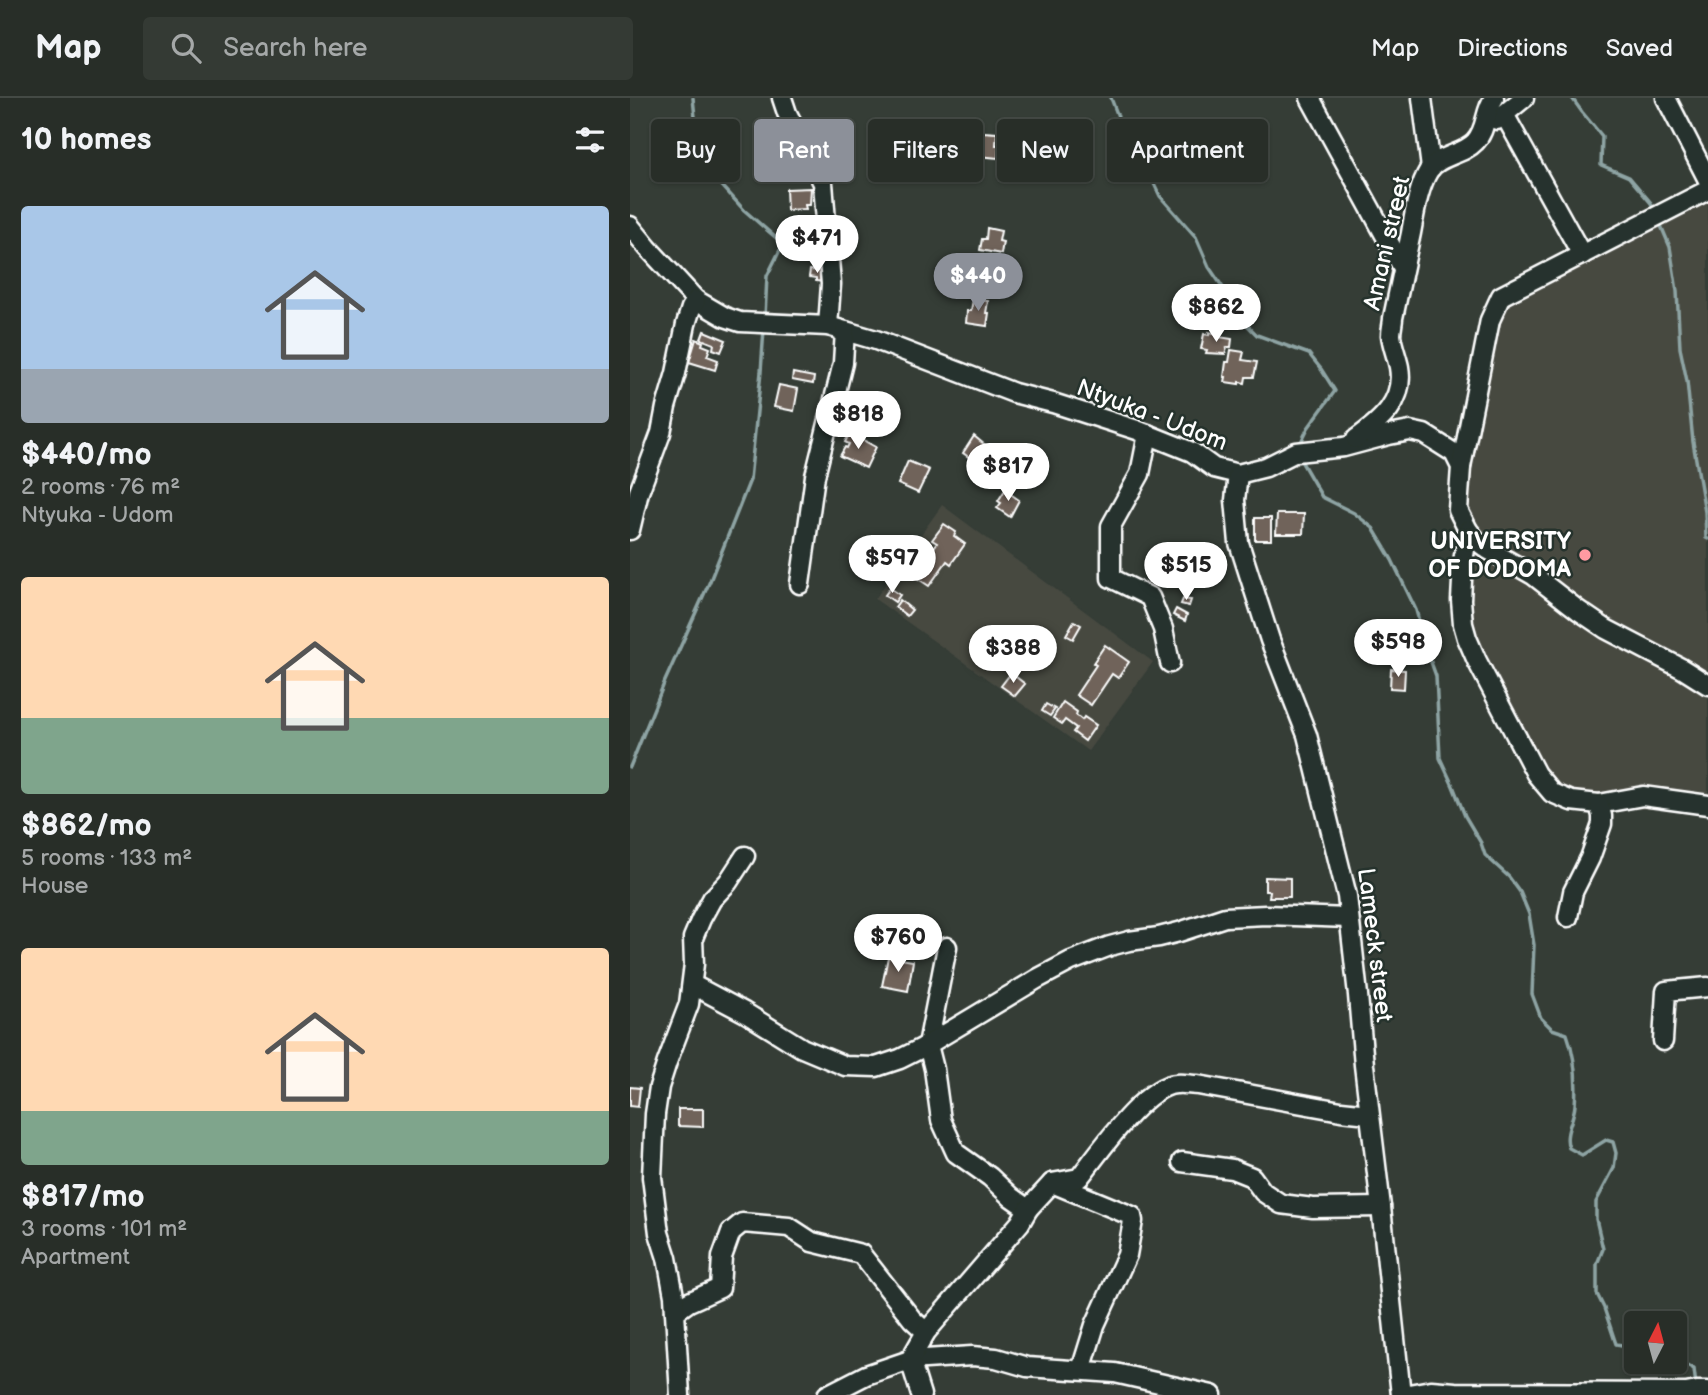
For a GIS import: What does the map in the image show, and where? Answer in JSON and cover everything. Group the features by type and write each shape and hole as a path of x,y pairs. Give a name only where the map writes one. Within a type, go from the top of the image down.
{"street":[{"path":"782,98 823,183 836,329 844,363 815,477 800,584"},
{"path":"1310,98 1403,268"},
{"path":"1422,98 1430,168"},
{"path":"1483,132 1494,98"},
{"name":"Amani street","path":"1345,447 1376,425 1390,410 1398,394 1401,378 1391,336 1393,318 1418,198 1430,168 1469,148 1483,132 1524,98"},
{"path":"1666,98 1708,180"},
{"path":"1504,114 1582,255"},
{"path":"1708,190 1501,296 1490,320 1461,467 1458,510 1468,530 1489,550 1533,575 1606,629 1708,685"},
{"name":"Ntyuka - Udom","path":"630,226 696,300 725,317 740,321 836,329 876,340 1014,393 1148,434 1192,452 1214,468 1238,474 1266,467 1296,452 1345,447 1410,431 1424,434 1454,453 1461,467"},
{"path":"630,530 639,492 661,433 686,324 696,300"},
{"path":"1148,434 1140,474 1111,526 1111,578 1150,597 1163,629 1170,663"},
{"name":"Lameck street","path":"1238,474 1235,500 1239,543 1270,640 1307,735 1347,896 1402,1395"},
{"path":"1468,530 1463,562 1463,624 1477,661 1536,774 1552,793 1571,801 1599,804 1643,796 1708,804"},
{"path":"1569,918 1573,892 1590,858 1602,824 1599,804"},
{"path":"680,1395 674,1296 659,1233 652,1177 652,1149 659,1087 689,1004 693,985 693,938 712,899 728,882 745,856"},
{"path":"693,985 744,1012 802,1048 845,1066 876,1067 928,1045 1071,961 1110,946 1179,932 1225,917 1266,915 1349,918"},
{"path":"947,947 928,1045 942,1120 957,1153 1028,1209"},
{"path":"1663,1041 1666,991 1708,988"},
{"path":"921,1395 910,1360 926,1332 1052,1182 1079,1178 1139,1104 1157,1091 1174,1084 1369,1114"},
{"path":"1182,1162 1232,1169 1252,1177 1263,1192 1281,1204 1313,1208 1381,1207"},
{"path":"1052,1182 1132,1216 1133,1221 1127,1255 1095,1325 1081,1370"},
{"path":"675,1312 689,1302 720,1288 722,1256 730,1232 741,1223 789,1227 812,1242 861,1254 912,1319 926,1332"},
{"path":"827,1395 866,1375 910,1360 972,1356 996,1358 1027,1367 1115,1373 1212,1395"},
{"path":"1402,1395 1431,1390 1591,1394 1708,1391"}],"shaded area":[{"name":"UNIVERSITY OF DODOMA","path":"1708,188 1708,811 1556,806 1467,644 1457,466 1499,294"},
{"path":"942,505 1153,662 1088,751 875,599"}],"building":[{"path":"983,132 997,133 997,158 983,156"},
{"path":"811,188 810,205 805,205 806,209 787,210 786,189"},
{"path":"987,228 1001,231 1001,254 980,250 982,239 986,239"},
{"path":"810,270 824,271 823,282 809,277"},
{"path":"973,299 988,301 987,326 966,323 967,311 971,311"},
{"path":"704,331 726,340 721,352 713,349 714,344 701,339"},
{"path":"1209,332 1232,339 1231,347 1227,347 1225,354 1206,353 1207,350 1201,349 1204,334 1209,335"},
{"path":"696,339 710,348 707,356 718,360 715,370 689,362"},
{"path":"1231,350 1244,352 1242,360 1257,362 1254,377 1246,377 1245,383 1225,382 1226,362 1229,362"},
{"path":"793,373 814,377 813,384 792,380"},
{"path":"779,385 798,389 794,411 774,407"},
{"path":"850,433 876,447 866,468 840,456 849,444 845,442"},
{"path":"974,436 990,453 981,466 963,453"},
{"path":"908,461 929,470 918,493 898,484"},
{"path":"1005,490 1019,500 1010,517 997,508"},
{"path":"1277,514 1304,514 1303,534 1276,534"},
{"path":"1255,518 1271,518 1271,540 1255,540"},
{"path":"944,524 956,532 954,536 965,544 951,564 947,561 929,586 914,576 937,543 932,540"},
{"path":"890,588 900,595 895,602 885,595"},
{"path":"1183,599 1191,600 1189,606 1181,604"},
{"path":"900,600 912,610 907,616 895,607"},
{"path":"1176,609 1187,615 1185,621 1173,615"},
{"path":"1074,621 1081,625 1073,639 1066,635"},
{"path":"1105,645 1129,662 1118,678 1112,674 1091,705 1076,695 1096,665 1093,663"},
{"path":"1386,653 1397,656 1396,663 1385,661"},
{"path":"1391,669 1405,670 1404,689 1390,688"},
{"path":"1011,673 1025,684 1015,696 1001,686"},
{"path":"1063,702 1077,712 1076,715 1082,720 1084,717 1096,725 1085,741 1073,732 1076,728 1065,720 1062,724 1053,718"},
{"path":"1046,704 1055,709 1050,716 1042,711"},
{"path":"1265,877 1290,878 1290,897 1269,897 1270,891 1265,891"},
{"path":"888,957 913,961 908,991 882,986"},
{"path":"630,1087 640,1088 638,1107 630,1106"},
{"path":"678,1109 703,1109 703,1127 678,1126"}],"waterway":[{"path":"693,98 707,169 744,210 783,244 767,276 765,317"},
{"path":"1111,98 1120,122 1137,148 1160,196 1196,237 1209,267 1240,318 1257,335 1309,354 1335,391 1308,428 1299,446"},
{"path":"1572,98 1602,136 1601,165 1629,177 1651,203 1654,211"},
{"path":"1659,221 1670,247 1677,291 1680,348 1687,381 1708,539"},
{"path":"630,767 750,480 764,329"},
{"path":"1300,459 1322,497 1354,513 1373,528 1416,610 1436,676 1440,758 1485,855 1509,877 1520,892 1529,914 1534,945 1532,994 1541,1018 1552,1029 1567,1034 1570,1042 1576,1087 1567,1143 1569,1148 1582,1155 1606,1140 1613,1142 1616,1153 1614,1168 1596,1202 1596,1219 1603,1249 1597,1264 1597,1294 1616,1344 1624,1345"},
{"path":"1687,1365 1694,1369 1696,1386"}],"place":[{"name":"UNIVERSITY OF DODOMA","path":"1585,555"}]}
